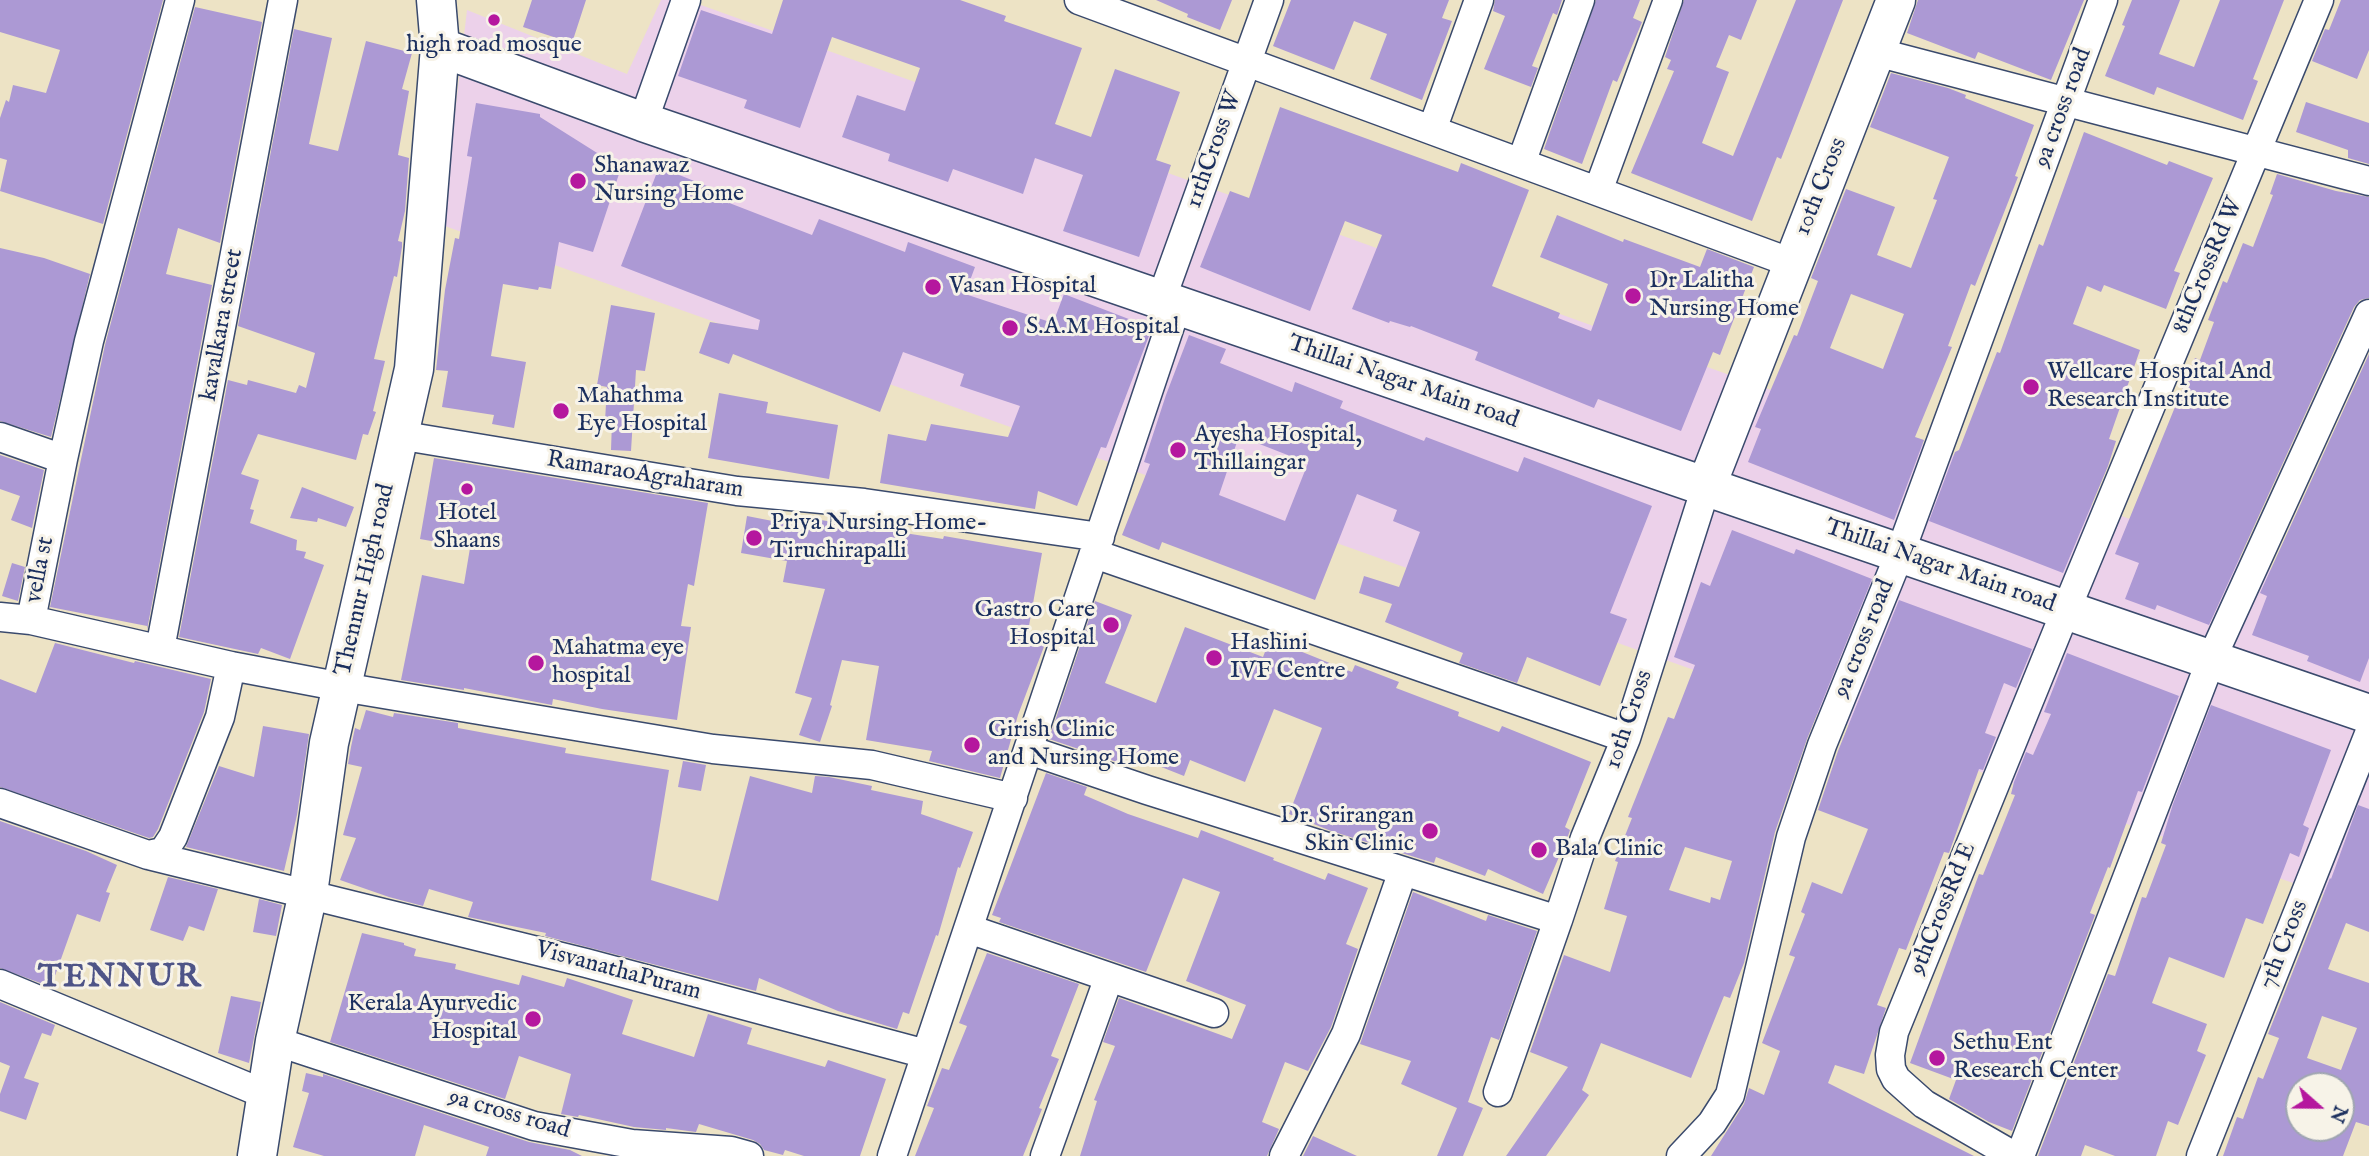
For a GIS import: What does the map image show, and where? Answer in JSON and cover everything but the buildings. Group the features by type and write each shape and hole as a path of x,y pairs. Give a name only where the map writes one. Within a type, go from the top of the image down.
{"street":[{"name":"vella st","path":"180,0 89,341 62,459 31,620 231,666 342,687 713,749 872,765 1013,798"},
{"name":"kavalkara street","path":"160,649 283,0"},
{"name":"Thennur High road","path":"257,1156 275,1041 308,893 329,743 414,369 440,47 436,0"},
{"path":"643,122 686,0"},
{"path":"1079,0 1792,263"},
{"name":"11thCross W","path":"892,1156 1097,546 1169,302 1269,0"},
{"path":"1432,130 1479,0"},
{"path":"1521,163 1580,0"},
{"path":"1598,191 1668,0"},
{"name":"10th Cross","path":"1498,1092 1585,838 1626,738 1706,486 1896,0"},
{"name":"9a cross road","path":"1681,1156 1712,1123 1730,1095 1791,837 1822,746 1900,553 2103,0"},
{"name":"8thCrossRd W","path":"2066,610 2319,0"},
{"name":"Thillai Nagar Main road","path":"440,47 643,122 2369,714"},
{"path":"1876,52 2369,181"},
{"path":"2020,1156 2211,660 2369,314"},
{"name":"RamaraoAgraharam","path":"398,435 737,491 864,503 1097,546 1626,738"},
{"path":"0,438 62,459"},
{"name":"9thCrossRd E","path":"2014,1156 1924,1104 1896,1079 1891,1069 1890,1055 1894,1032 2066,610"},
{"path":"0,617 31,620"},
{"path":"0,803 148,855 163,852 173,837 220,717 231,666"},
{"name":"7th Cross","path":"2201,1156 2369,734"},
{"path":"1029,750 1558,920"},
{"name":"VisvanathaPuram","path":"148,855 586,963 926,1054"},
{"path":"1283,1156 1346,1034 1404,871"},
{"path":"969,929 1214,1013"},
{"path":"1045,1156 1109,977"},
{"path":"0,984 267,1095"},
{"name":"9a cross road","path":"275,1041 534,1126 632,1144 731,1151 749,1156"}],"shaded area":[{"path":"661,0 687,0 2369,605 2369,910 442,225 467,10 627,74"}],"place":[{"name":"high road mosque","path":"494,20"},
{"name":"Shanawaz Nursing Home","path":"578,181"},
{"name":"Vasan Hospital","path":"933,287"},
{"name":"Dr Lalitha Nursing Home","path":"1633,296"},
{"name":"S.A.M Hospital","path":"1010,328"},
{"name":"Wellcare Hospital And Research Institute","path":"2031,387"},
{"name":"Mahathma Eye Hospital","path":"561,411"},
{"name":"Ayesha Hospital, Thillaingar","path":"1178,450"},
{"name":"Hotel Shaans","path":"467,489"},
{"name":"Priya Nursing Home- Tiruchirapalli","path":"754,538"},
{"name":"Gastro Care Hospital","path":"1111,625"},
{"name":"Hashini IVF Centre","path":"1214,658"},
{"name":"Mahatma eye hospital","path":"536,663"},
{"name":"Girish Clinic and Nursing Home","path":"972,745"},
{"name":"Dr. Srirangan Skin Clinic","path":"1430,831"},
{"name":"Bala Clinic","path":"1539,850"},
{"name":"Kerala Ayurvedic Hospital","path":"533,1019"},
{"name":"Sethu Ent Research Center","path":"1937,1058"}],"district":[{"name":"TENNUR","path":"120,979"}]}
